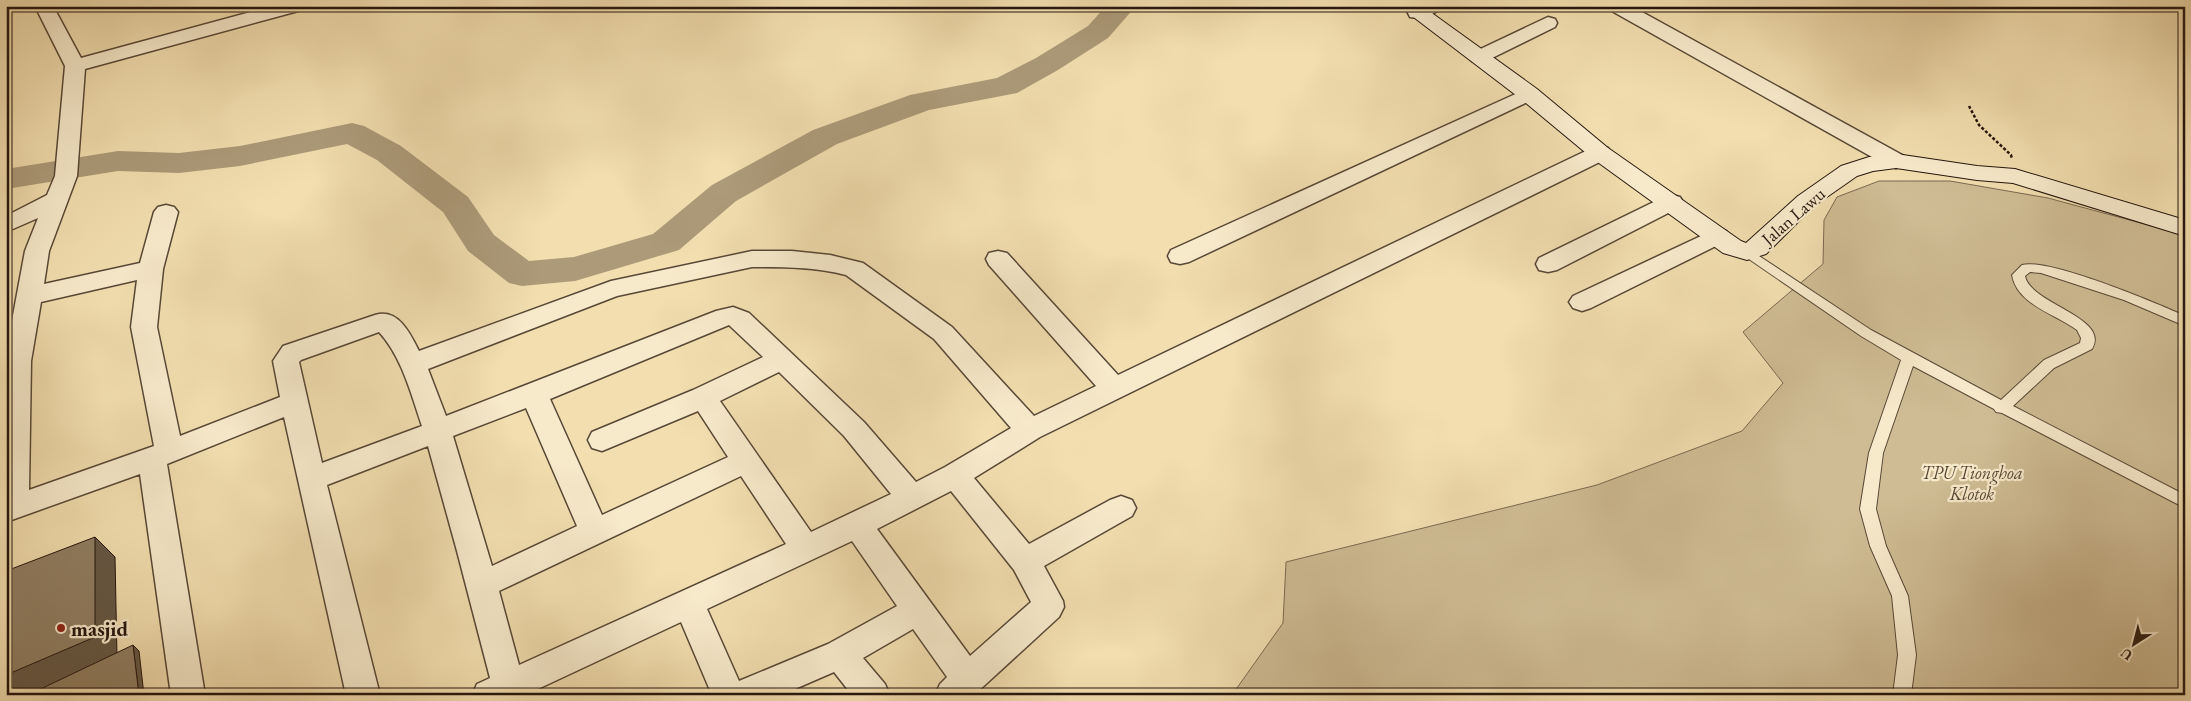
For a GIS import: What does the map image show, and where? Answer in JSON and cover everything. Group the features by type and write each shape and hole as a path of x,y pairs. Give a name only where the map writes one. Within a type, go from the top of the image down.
{"street":[{"path":"44,6 76,66 66,176 37,251 12,362 10,508 160,456 295,402"},
{"path":"76,66 296,6"},
{"path":"1617,6 1896,161"},
{"name":"Jalan Lawu","path":"1420,8 1600,153 1672,202 1732,247 1747,252 1757,248 1806,200 1849,171 1869,164 1896,161 1977,173 2015,176 2077,193 2185,228"},
{"path":"1479,57 1548,23"},
{"path":"1180,256 1529,94"},
{"path":"363,695 311,479 286,360 292,353 378,322 387,322 392,327 413,364 438,431 482,585 498,690 689,604 857,525 955,475 1030,430 1600,153"},
{"path":"6,225 56,200"},
{"path":"1548,264 1672,202"},
{"path":"166,212 150,269 144,327 188,695"},
{"path":"1582,302 1718,236"},
{"path":"413,364 611,289 752,259 792,259 830,263 854,269 943,333 1030,430"},
{"path":"998,259 1114,388"},
{"path":"28,296 150,269"},
{"path":"311,479 534,394 725,317 733,316 740,319 854,430 912,498"},
{"path":"602,440 703,397 780,360"},
{"path":"534,394 594,532"},
{"path":"703,397 805,548"},
{"path":"482,585 747,461"},
{"path":"857,525 917,611 960,687 1048,607 1047,601 1025,561 955,475"},
{"path":"1025,561 1122,508"},
{"path":"689,604 730,695"},
{"path":"743,695 840,654 917,611"},
{"path":"840,654 874,695"}],"lane":[{"path":"1747,252 1866,333 1909,358 2001,408 2185,502"},
{"path":"2001,408 2049,364 2087,346 2088,338 2083,328 2070,318 2039,301 2020,286 2017,281 2018,275 2027,268 2042,269 2129,297 2185,321"},
{"path":"1902,695 1907,655 1900,596 1878,546 1868,509 1876,453 1909,358"}],"path":[{"path":"1969,106 1979,125 2011,155 2015,176"}],"green space":[{"name":"TPU Tionghoa Klotok","path":"1879,181 1950,181 2048,198 2185,235 2185,695 1232,695 1283,623 1286,562 1597,485 1742,431 1783,383 1743,332 1823,264 1824,220 1837,197"}],"building":[{"path":"95,537 95,637 6,675 6,571"},
{"path":"133,645 139,695 28,695"}],"waterway":[{"path":"6,179 118,161 179,163 240,156 352,133 389,153 456,205 481,243 522,274 575,269 666,242 724,193 825,137 921,102 1006,86 1047,64 1098,32 1122,6"}],"place":[{"name":"masjid","path":"61,628"}]}
